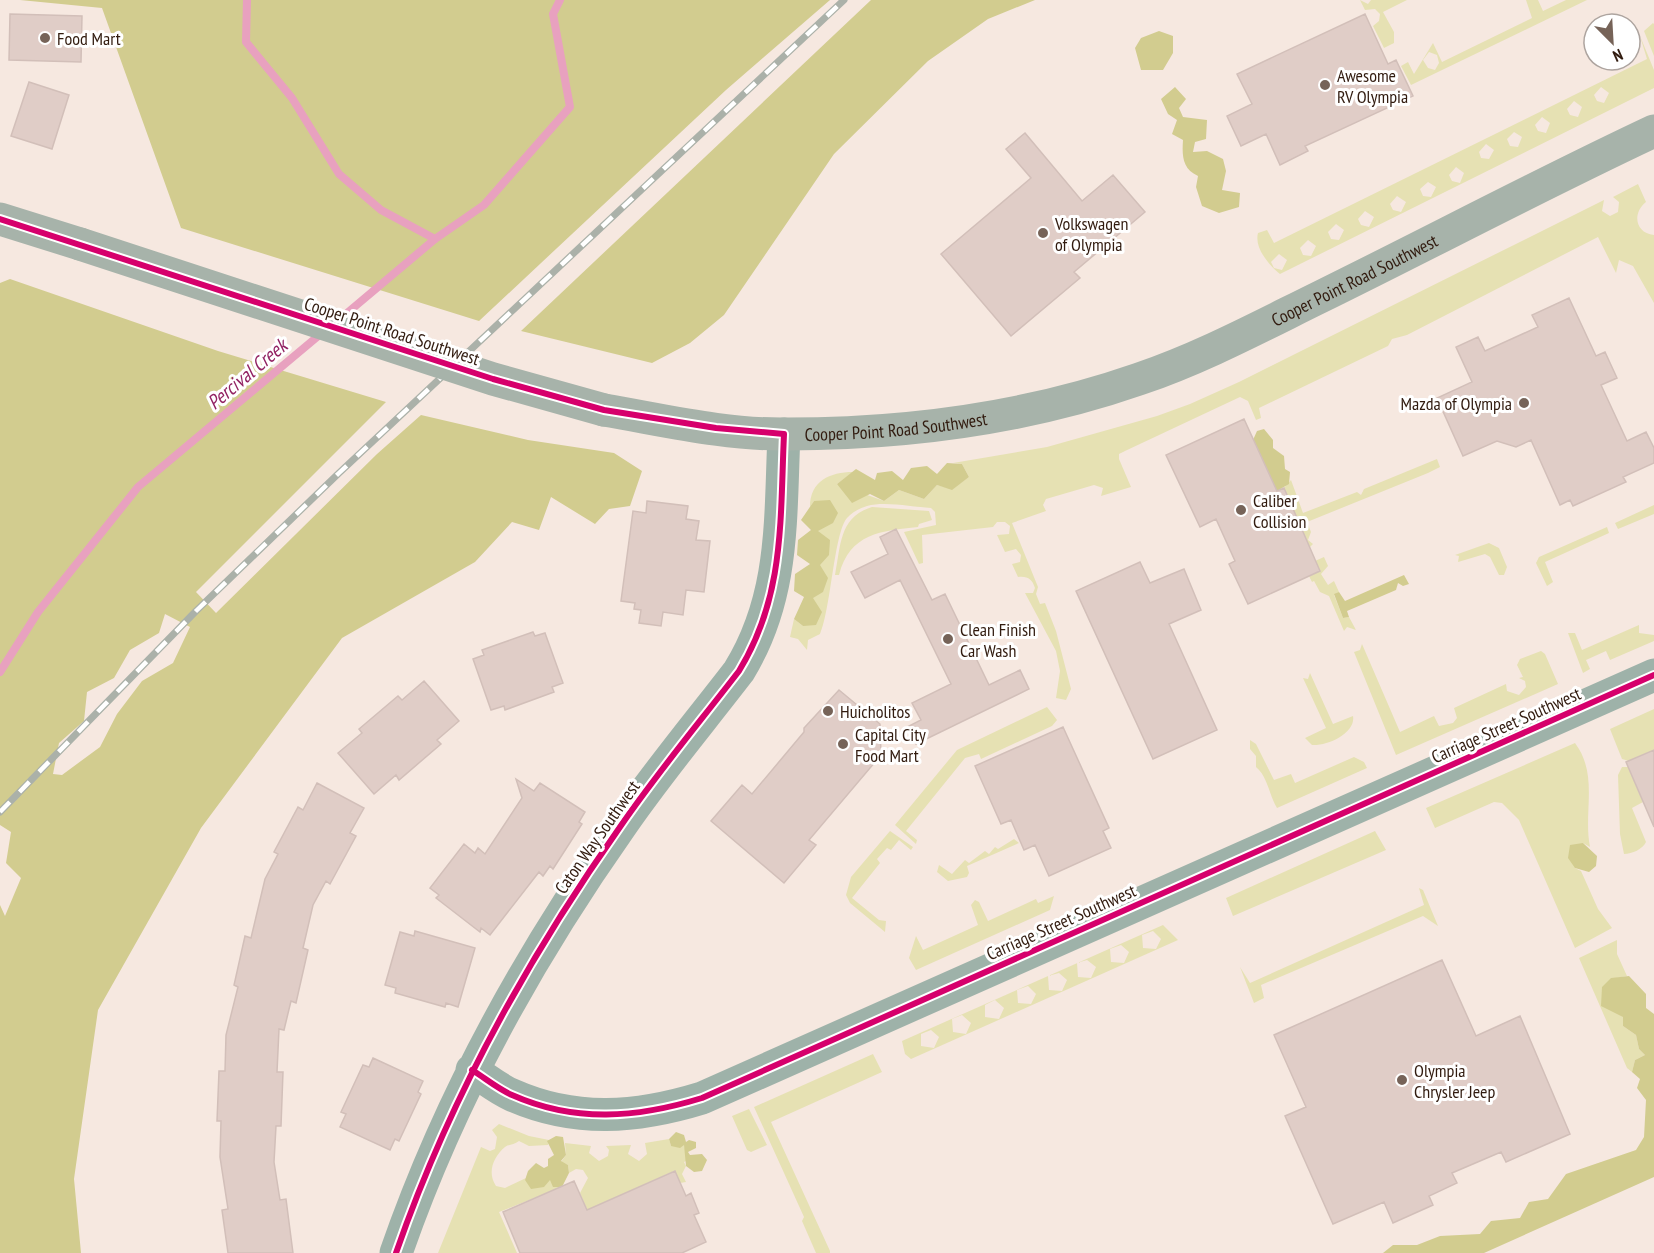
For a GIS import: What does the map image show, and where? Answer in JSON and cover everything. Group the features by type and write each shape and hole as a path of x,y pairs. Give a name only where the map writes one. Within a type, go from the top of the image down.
{"main road":[{"name":"Cooper Point Road Southwest","path":"0,219 493,380 619,412 716,428 784,434 885,430 950,424 1021,411 1138,380 1195,358 1654,131"}],"street":[{"name":"Caton Way Southwest","path":"396,1253 423,1178 472,1070 536,954 598,858 752,651 773,592 779,556 784,434"},
{"name":"Carriage Street Southwest","path":"472,1070 509,1094 542,1107 581,1115 635,1114 702,1098 1654,675"}],"shaded area":[{"path":"20,0 830,0 726,90 479,321 181,228 102,8"},
{"path":"871,0 1035,0 988,19 928,61 834,154 724,315 690,343 652,363 521,331"},
{"path":"1360,0 1368,4 1371,0 1407,0 1383,12 1394,32 1394,43 1384,48 1373,26 1379,21 1380,14 1375,9 1365,10"},
{"path":"1526,0 1538,0 1543,11 1566,0 1587,0 1411,85 1401,66 1408,62 1414,74 1433,43 1442,62 1532,18","holes":["1429,52 1437,55 1439,63 1435,70 1428,68 1423,60"]},
{"path":"1654,24 1654,56 1644,31"},
{"path":"1159,31 1173,36 1173,53 1163,70 1141,70 1135,48 1141,38"},
{"path":"1642,41 1654,70 1654,88 1280,274 1271,266 1260,250 1258,233 1267,230 1274,243 1621,72 1642,72 1642,61 1647,59","holes":["1601,87 1609,93 1604,103 1597,101 1594,95","1574,101 1582,107 1578,117 1570,115 1567,109","1542,117 1550,123 1546,133 1538,131 1535,125","1514,132 1522,137 1518,147 1510,146 1507,139","1486,144 1494,150 1489,159 1481,158 1479,152","1456,167 1464,173 1460,183 1452,181 1449,175","1428,182 1436,187 1431,197 1423,196 1420,189","1397,196 1406,202 1401,212 1393,210 1390,204","1365,211 1374,217 1369,227 1361,225 1358,219","1336,224 1344,230 1339,240 1331,239 1328,232","1308,240 1316,246 1311,256 1303,255 1300,248","1279,254 1287,260 1282,270 1274,268 1271,262"]},
{"path":"1175,87 1186,99 1179,108 1183,117 1207,120 1206,139 1195,142 1193,152 1207,151 1223,159 1226,171 1222,190 1240,193 1239,207 1219,213 1202,206 1196,187 1198,176 1186,165 1183,156 1183,140 1172,134 1177,120 1168,114 1161,99"},
{"path":"1638,184 1646,202 1637,217 1639,227 1654,235 1654,303 1633,266 1619,260 1616,273 1598,237 1407,335 1392,339 1388,346 1259,408 1261,418 1256,420 1248,401 1240,397 1119,454 1131,487 1101,496 1103,488 1094,485 1046,499 1043,505 1046,511 1012,523 1038,587 1036,594 1040,604 1045,603 1056,631 1071,689 1066,700 1056,698 1060,671 1056,651 1025,593 1033,593 1034,585 1027,578 1018,577 1012,564 1020,562 1021,555 1016,549 1005,552 997,535 1009,534 1010,526 1005,522 997,522 993,527 922,535 923,563 919,564 904,532 936,525 935,512 931,508 882,504 856,510 847,518 839,539 820,634 808,640 807,650 798,639 790,637 794,619 803,626 820,565 814,501 810,507 811,498 818,484 829,476 853,472 837,484 884,501 899,490 924,499 937,485 952,489 969,477 962,464 953,463 1047,447 1157,416 1239,382 1604,200 1602,211 1610,216 1618,212 1619,202 1613,197"},
{"path":"10,279 218,351 386,402 196,592 216,613 377,454 421,415 528,440 614,453 642,471 630,506 609,509 595,524 551,497 539,530 512,522 475,562 342,638 201,828 98,1010 74,1179 81,1253 0,1253 0,905 5,916 21,878 6,863 11,832 0,825 0,283","holes":["165,614 190,627 173,663 142,681 117,714 100,747 62,775 53,774 59,743 84,721 87,692 114,678 130,650 159,633"]},
{"path":"1264,429 1273,440 1273,448 1284,456 1285,469 1290,472 1289,484 1277,491 1253,440 1257,431"},
{"path":"1437,459 1440,467 1428,473 1307,522 1311,532 1308,540 1313,544 1309,548 1287,512 1293,509 1284,488 1291,480 1303,513 1357,492 1361,495 1364,489"},
{"path":"947,463 962,464 969,477 952,490 937,485 924,499 899,490 884,501 870,494 852,503 837,484 856,469 875,480 877,473 892,471 903,480 911,468 927,466 937,474"},
{"path":"830,500 838,513 833,523 818,531 830,540 829,555 820,565 828,578 823,592 813,598 822,612 816,625 803,626 794,619 804,597 794,591 795,574 810,564 797,555 798,540 811,530 801,520 814,501"},
{"path":"1654,505 1654,514 1618,529 1615,523"},
{"path":"872,507 929,511 932,520 919,524 918,527 880,533 859,542 844,561 839,575 835,575 847,525 861,512"},
{"path":"1607,527 1609,533 1545,562 1553,582 1547,586 1536,563 1539,557"},
{"path":"1489,543 1499,548 1507,567 1504,575 1499,575 1490,557 1485,554 1458,562 1459,556 1455,555"},
{"path":"1324,557 1328,566 1321,574 1328,585 1334,581 1339,592 1334,595 1343,618 1349,617 1356,630 1347,627 1344,631 1329,596 1320,592 1309,576 1319,571 1315,561"},
{"path":"1404,575 1409,584 1403,586 1398,583 1396,590 1347,611 1349,617 1343,618 1334,594 1339,592 1345,601"},
{"path":"1639,625 1639,633 1654,635 1654,641 1610,660 1606,651 1586,660 1590,669 1583,673 1568,633 1575,633 1582,650"},
{"path":"1362,644 1400,732 1434,716 1439,726 1453,723 1457,718 1454,708 1506,684 1507,691 1519,695 1526,687 1525,681 1519,678 1523,677 1517,665 1520,659 1541,651 1545,654 1558,684 1396,755 1354,652 1360,650"},
{"path":"1310,673 1333,724 1353,716 1353,722 1346,733 1333,741 1318,745 1312,745 1305,738 1326,728 1303,678 1308,679"},
{"path":"1047,707 1057,720 1052,726 981,759 979,754 965,758 906,831 917,840 916,844 895,825 957,750"},
{"path":"1654,709 1654,750 1629,761 1622,759 1610,729"},
{"path":"1250,740 1256,744 1274,780 1291,774 1295,783 1354,757 1364,762 1367,768 1277,808 1266,781 1256,767 1256,756 1250,749"},
{"path":"1575,743 1582,755 1588,781 1590,847 1583,843 1575,868 1581,871 1598,909 1612,928 1575,948 1519,820 1502,803 1494,802 1435,828 1426,808"},
{"path":"1622,767 1628,767 1643,802 1632,808 1646,842 1637,851 1624,854 1620,834 1618,775"},
{"path":"890,831 913,847 911,850 899,840 891,850 887,848 877,859 880,863 852,898 879,920 886,921 885,932 850,903 846,895 851,877"},
{"path":"1375,831 1386,850 1233,916 1226,898"},
{"path":"1014,839 1019,843 967,866 969,873 967,877 948,881 937,872 939,865 952,874 965,860 969,863 985,851 989,854 995,847 998,849"},
{"path":"1583,843 1597,856 1596,866 1589,872 1575,868 1568,858 1570,845"},
{"path":"1419,888 1423,890 1438,926 1423,916 1261,985 1264,998 1254,1003 1240,967 1250,983 1424,905"},
{"path":"1054,896 1050,910 916,970 909,958 916,936 923,950 978,925 971,905 975,900 979,902 988,921 1036,899 1038,903"},
{"path":"1163,925 1178,940 911,1059 905,1054 902,1041 1048,976 1049,990 1062,991 1067,980 1059,973 1049,976 1077,963 1078,977 1091,978 1096,967 1087,960 1079,963","holes":["1153,931 1161,939 1156,949 1143,948 1142,935","1121,945 1129,952 1124,963 1111,962 1110,949","1028,986 1036,994 1031,1004 1018,1003 1017,990","995,1000 1004,1008 999,1019 985,1017 985,1005","962,1015 971,1023 966,1034 953,1032 952,1019","931,1030 939,1037 934,1048 921,1046 921,1034"]},
{"path":"1617,940 1617,954 1627,976 1611,979 1623,1017 1623,1026 1636,1035 1639,1049 1645,1055 1635,1060 1632,1072 1627,1068 1579,958"},
{"path":"1629,976 1646,994 1646,1008 1654,1014 1654,1177 1484,1253 1383,1253 1393,1245 1417,1245 1440,1236 1480,1234 1491,1221 1520,1218 1529,1202 1548,1199 1566,1174 1636,1150 1644,1137 1646,1100 1637,1088 1640,1079 1632,1072 1635,1060 1645,1055 1639,1049 1636,1035 1623,1026 1623,1017 1601,1006 1602,987 1611,978"},
{"path":"873,1054 882,1072 771,1122 830,1251 830,1253 816,1253 802,1221 804,1217 754,1107"},
{"path":"749,1109 767,1145 751,1152 747,1150 732,1116"},
{"path":"499,1124 529,1136 549,1140 548,1145 529,1146 519,1141 505,1147 497,1155 493,1165 492,1176 496,1186 505,1188 526,1178 525,1180 550,1179 562,1187 499,1212 517,1253 438,1253 481,1147 490,1151 495,1149 497,1137 492,1130"},
{"path":"676,1132 684,1135 686,1142 689,1140 696,1142 696,1148 688,1152 690,1155 702,1154 707,1160 702,1171 694,1172 686,1166 684,1145 680,1148 671,1146 669,1139"},
{"path":"556,1136 563,1137 566,1155 561,1161 568,1165 569,1173 562,1187 553,1187 550,1180 544,1187 531,1189 525,1180 528,1171 536,1163 544,1168 548,1166 548,1159 554,1155 547,1141"},
{"path":"669,1139 671,1146 684,1145 688,1160 684,1162 686,1166 682,1174 686,1182 680,1183 674,1171 603,1203 606,1253 580,1193 588,1178 583,1170 576,1169 569,1173 568,1165 561,1162 566,1155 565,1143 591,1146 589,1153 599,1161 608,1156 609,1150 606,1146 631,1145 628,1154 639,1161 647,1154 645,1143"}],"building":[{"name":"Food Mart","path":"10,14 82,16 81,62 9,60"},
{"name":"Awesome RV Olympia","path":"1365,14 1388,64 1396,60 1413,96 1305,146 1308,151 1280,165 1266,134 1241,146 1227,116 1252,104 1237,74"},
{"path":"29,82 69,95 52,149 11,136"},
{"name":"Volkswagen of Olympia","path":"1025,133 1082,201 1113,175 1145,212 1074,272 1080,278 1011,336 941,254 1031,178 1006,149"},
{"name":"Mazda of Olympia","path":"1569,298 1596,356 1605,352 1617,378 1601,385 1627,441 1646,432 1654,448 1654,463 1623,477 1626,482 1573,506 1570,500 1560,505 1531,440 1516,447 1497,441 1463,456 1437,398 1472,382 1456,347 1478,337 1485,351 1538,327 1532,315"},
{"name":"Caliber Collision","path":"1244,419 1277,491 1284,488 1320,571 1248,604 1229,564 1235,561 1216,519 1200,527 1166,455"},
{"path":"647,501 688,506 686,519 699,521 696,540 710,541 704,592 686,590 683,615 663,612 661,626 639,623 641,610 634,609 635,603 621,601 633,511 646,513"},
{"name":"Clean Finish Car Wash","path":"896,529 932,600 945,594 989,685 1020,670 1029,689 916,744 907,727 921,720 912,703 951,684 900,580 865,598 851,572 888,554 880,537"},
{"path":"1140,562 1150,583 1184,569 1201,610 1169,624 1217,730 1153,759 1076,591"},
{"path":"533,632 535,636 545,633 563,683 552,687 554,692 505,710 504,706 491,710 473,659 484,655 482,650"},
{"path":"424,681 459,721 437,740 441,744 399,780 396,775 374,794 338,753 362,733 359,729 398,696 402,700"},
{"path":"839,690 880,724 881,755 809,840 816,845 784,883 711,821 742,785 752,794 804,732 804,728"},
{"path":"1063,727 1109,828 1103,831 1111,848 1049,876 1035,845 1024,850 1011,820 1001,824 975,766"},
{"path":"1654,750 1654,827 1626,762"},
{"path":"516,779 534,791 540,783 585,812 579,822 582,824 553,869 550,866 543,876 539,872 490,935 481,928 480,932 436,898 439,895 430,888 464,844 475,853 478,848 485,854 522,798"},
{"path":"317,783 364,808 350,833 356,836 330,884 326,881 313,905 303,948 308,950 296,1003 291,1001 284,1030 279,1029 277,1072 283,1072 281,1126 276,1126 274,1162 280,1200 286,1199 293,1253 228,1253 222,1210 228,1209 220,1157 221,1121 217,1121 219,1071 225,1071 226,1035 238,987 234,985 245,936 251,938 265,879 278,854 274,852 298,807 303,810"},
{"path":"415,931 475,948 458,1007 446,1003 445,1007 395,993 396,988 385,985 400,932 414,936"},
{"name":"Olympia Chrysler Jeep","path":"1442,960 1476,1036 1520,1016 1570,1134 1506,1162 1501,1152 1452,1173 1457,1183 1429,1196 1433,1205 1393,1223 1384,1202 1333,1224 1285,1116 1306,1107 1274,1035"},
{"path":"373,1058 423,1081 418,1092 421,1094 399,1141 395,1139 390,1150 340,1127 346,1114 341,1112 363,1065 369,1067"},
{"path":"675,1171 686,1196 691,1193 699,1213 694,1215 706,1242 682,1253 520,1253 503,1212 574,1181 587,1210"}],"waterway":[{"path":"247,0 246,42 292,98 339,174 381,210 435,239"},
{"name":"Percival Creek","path":"340,319 435,239 484,205 570,107 553,14 560,0"},
{"name":"Percival Creek","path":"0,672 38,612 138,487 323,332"}],"railway":[{"path":"0,812 196,611 339,473 844,0"}],"cycle path":[{"path":"0,219 493,379 604,410 716,428 784,434 777,556 765,614 754,643 739,671 620,827 522,979 440,1140 396,1253"},
{"path":"472,1070 512,1095 536,1104 583,1114 654,1110 702,1098 1654,675"}],"place":[{"name":"Food Mart","path":"45,38"},
{"name":"Awesome RV Olympia","path":"1325,85"},
{"name":"Volkswagen of Olympia","path":"1043,233"},
{"name":"Mazda of Olympia","path":"1524,403"},
{"name":"Caliber Collision","path":"1241,510"},
{"name":"Clean Finish Car Wash","path":"948,639"},
{"name":"Huicholitos","path":"828,711"},
{"name":"Capital City Food Mart","path":"843,744"},
{"name":"Olympia Chrysler Jeep","path":"1402,1080"}]}
